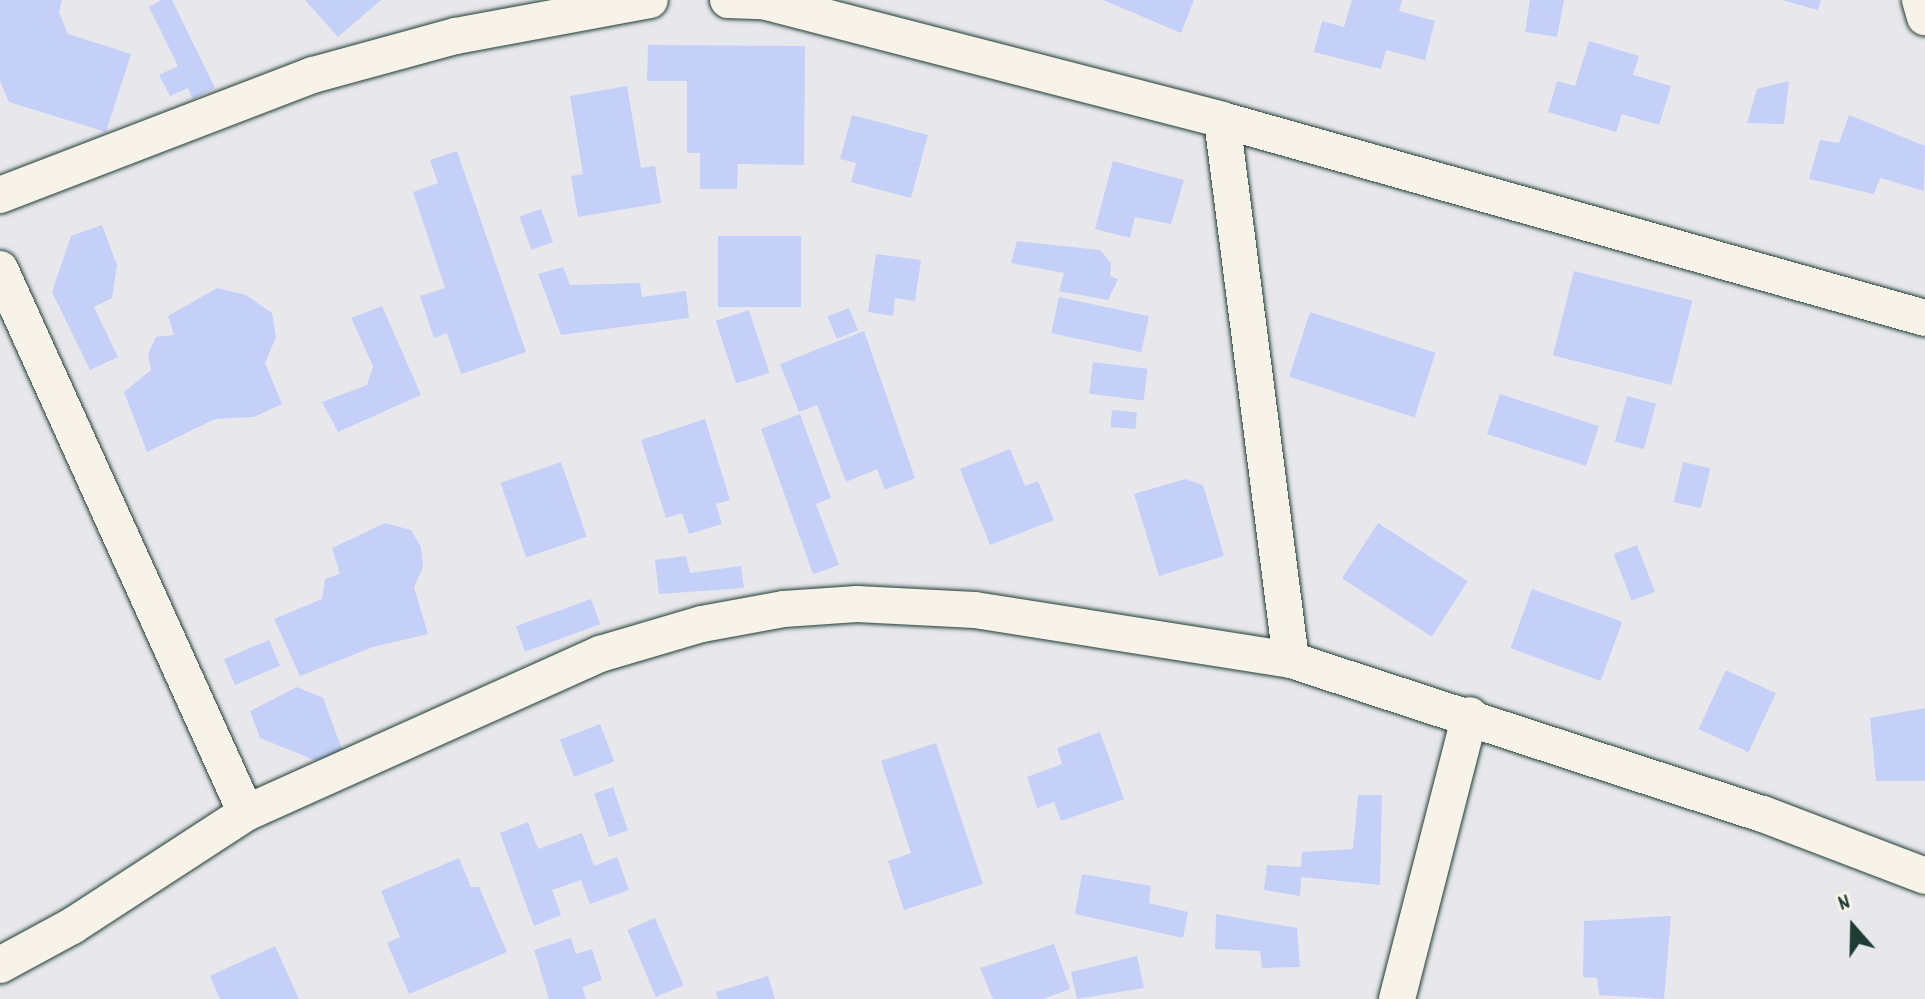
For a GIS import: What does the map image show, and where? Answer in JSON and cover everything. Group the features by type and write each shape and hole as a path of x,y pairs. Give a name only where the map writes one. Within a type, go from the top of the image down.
{"street":[{"path":"0,195 313,75 456,36 650,0"},
{"path":"728,0 763,1 1222,120 1925,318"},
{"path":"1920,0 1925,17"},
{"path":"1222,120 1291,660"},
{"path":"0,269 246,813"},
{"path":"0,965 72,926 246,813 600,654 702,624 784,609 857,604 975,610 1291,660 1470,715 1763,814 1925,876"},
{"path":"1397,999 1470,715"}],"building":[{"path":"0,0 62,0 59,12 68,34 131,54 106,132 9,102 0,81"},
{"path":"162,0 172,0 215,88 193,99 188,88 170,96 159,75 178,66 149,7"},
{"path":"305,0 381,0 338,37"},
{"path":"1103,0 1194,0 1181,33"},
{"path":"1352,0 1402,0 1399,11 1435,21 1425,60 1386,50 1381,69 1314,52 1322,21 1344,27"},
{"path":"1530,0 1564,0 1557,37 1525,32"},
{"path":"1782,0 1821,0 1818,10"},
{"path":"1589,41 1639,56 1633,75 1671,86 1659,125 1622,114 1616,132 1548,112 1557,81 1575,86"},
{"path":"648,45 805,46 804,165 738,164 737,189 700,189 700,153 687,153 687,81 647,81"},
{"path":"1789,81 1784,124 1747,123 1757,89"},
{"path":"627,86 641,168 655,166 661,203 578,217 571,176 583,174 570,96"},
{"path":"852,115 928,135 911,198 851,182 856,163 840,159"},
{"path":"1849,115 1925,146 1924,191 1880,178 1874,194 1809,179 1820,140 1839,143"},
{"path":"457,151 526,352 461,374 447,333 434,338 420,296 445,288 413,192 438,183 430,160"},
{"path":"1113,161 1184,180 1171,224 1135,217 1130,238 1095,229"},
{"path":"541,209 553,242 531,250 519,217"},
{"path":"102,225 117,265 112,298 94,307 118,357 90,370 52,292 71,236"},
{"path":"718,236 801,236 801,307 718,307"},
{"path":"1017,241 1100,250 1111,263 1110,276 1118,279 1108,300 1059,291 1064,273 1011,263"},
{"path":"876,254 921,260 915,301 895,298 893,316 868,312"},
{"path":"563,267 570,285 640,283 642,297 686,291 689,318 561,335 538,274"},
{"path":"1574,271 1692,301 1671,385 1553,355"},
{"path":"217,288 246,295 272,313 276,337 265,363 282,404 254,417 215,419 147,452 124,392 151,370 148,354 156,337 174,335 168,316"},
{"path":"1059,297 1149,316 1141,352 1051,333"},
{"path":"382,306 421,395 338,432 322,402 367,385 373,366 351,318"},
{"path":"849,308 858,330 837,339 828,317"},
{"path":"749,310 769,373 736,384 716,321"},
{"path":"1310,312 1436,353 1415,417 1289,377"},
{"path":"864,331 915,478 885,490 877,469 846,482 817,405 799,412 780,364"},
{"path":"1093,362 1148,369 1144,400 1089,394"},
{"path":"1500,394 1599,426 1586,466 1487,434"},
{"path":"1627,396 1656,404 1644,449 1615,441"},
{"path":"1112,410 1137,412 1135,429 1111,427"},
{"path":"800,414 831,498 816,504 839,565 813,574 761,429"},
{"path":"705,419 730,500 716,504 722,524 689,534 682,513 666,518 641,440"},
{"path":"1010,449 1025,486 1038,481 1054,520 990,545 960,469"},
{"path":"561,462 587,537 526,558 500,483"},
{"path":"1683,462 1710,468 1701,508 1674,502"},
{"path":"1185,479 1203,485 1224,556 1159,576 1134,494"},
{"path":"385,523 411,530 421,547 423,567 414,587 428,634 373,647 300,676 274,619 322,599 325,579 340,574 332,548"},
{"path":"1378,523 1468,581 1432,637 1342,578"},
{"path":"1637,545 1655,592 1632,601 1614,554"},
{"path":"686,556 690,573 741,566 744,588 659,594 655,560"},
{"path":"1532,589 1622,622 1601,681 1510,648"},
{"path":"591,599 600,624 525,652 516,626"},
{"path":"269,640 280,666 235,685 224,659"},
{"path":"1726,670 1776,693 1748,752 1699,729"},
{"path":"297,687 323,698 343,752 317,761 260,738 250,711"},
{"path":"1925,708 1925,781 1876,781 1870,718"},
{"path":"600,724 614,761 574,777 560,739"},
{"path":"1100,732 1124,799 1061,821 1054,802 1037,808 1027,777 1062,764 1057,748"},
{"path":"936,743 983,884 904,910 888,861 911,853 881,761"},
{"path":"613,787 628,830 609,837 594,794"},
{"path":"1358,795 1382,795 1380,885 1301,877 1300,896 1264,890 1267,865 1301,867 1302,852 1353,849"},
{"path":"528,822 538,849 582,833 594,866 617,857 629,890 590,904 581,880 552,890 561,915 534,926 500,833"},
{"path":"459,858 471,887 479,887 507,952 409,994 387,943 400,937 381,891"},
{"path":"1082,874 1151,886 1149,903 1188,912 1183,938 1075,914"},
{"path":"1216,914 1297,928 1300,967 1262,968 1260,951 1215,949"},
{"path":"1671,916 1664,999 1599,995 1597,978 1583,977 1584,921"},
{"path":"655,918 684,985 656,997 627,930"},
{"path":"571,938 576,954 592,949 602,980 582,987 586,999 549,999 534,950"},
{"path":"1054,944 1070,989 1043,999 993,999 980,968"},
{"path":"275,946 299,999 220,999 210,976"},
{"path":"1137,956 1144,988 1077,999 1071,972"},
{"path":"768,976 775,999 718,999 716,992"}]}
